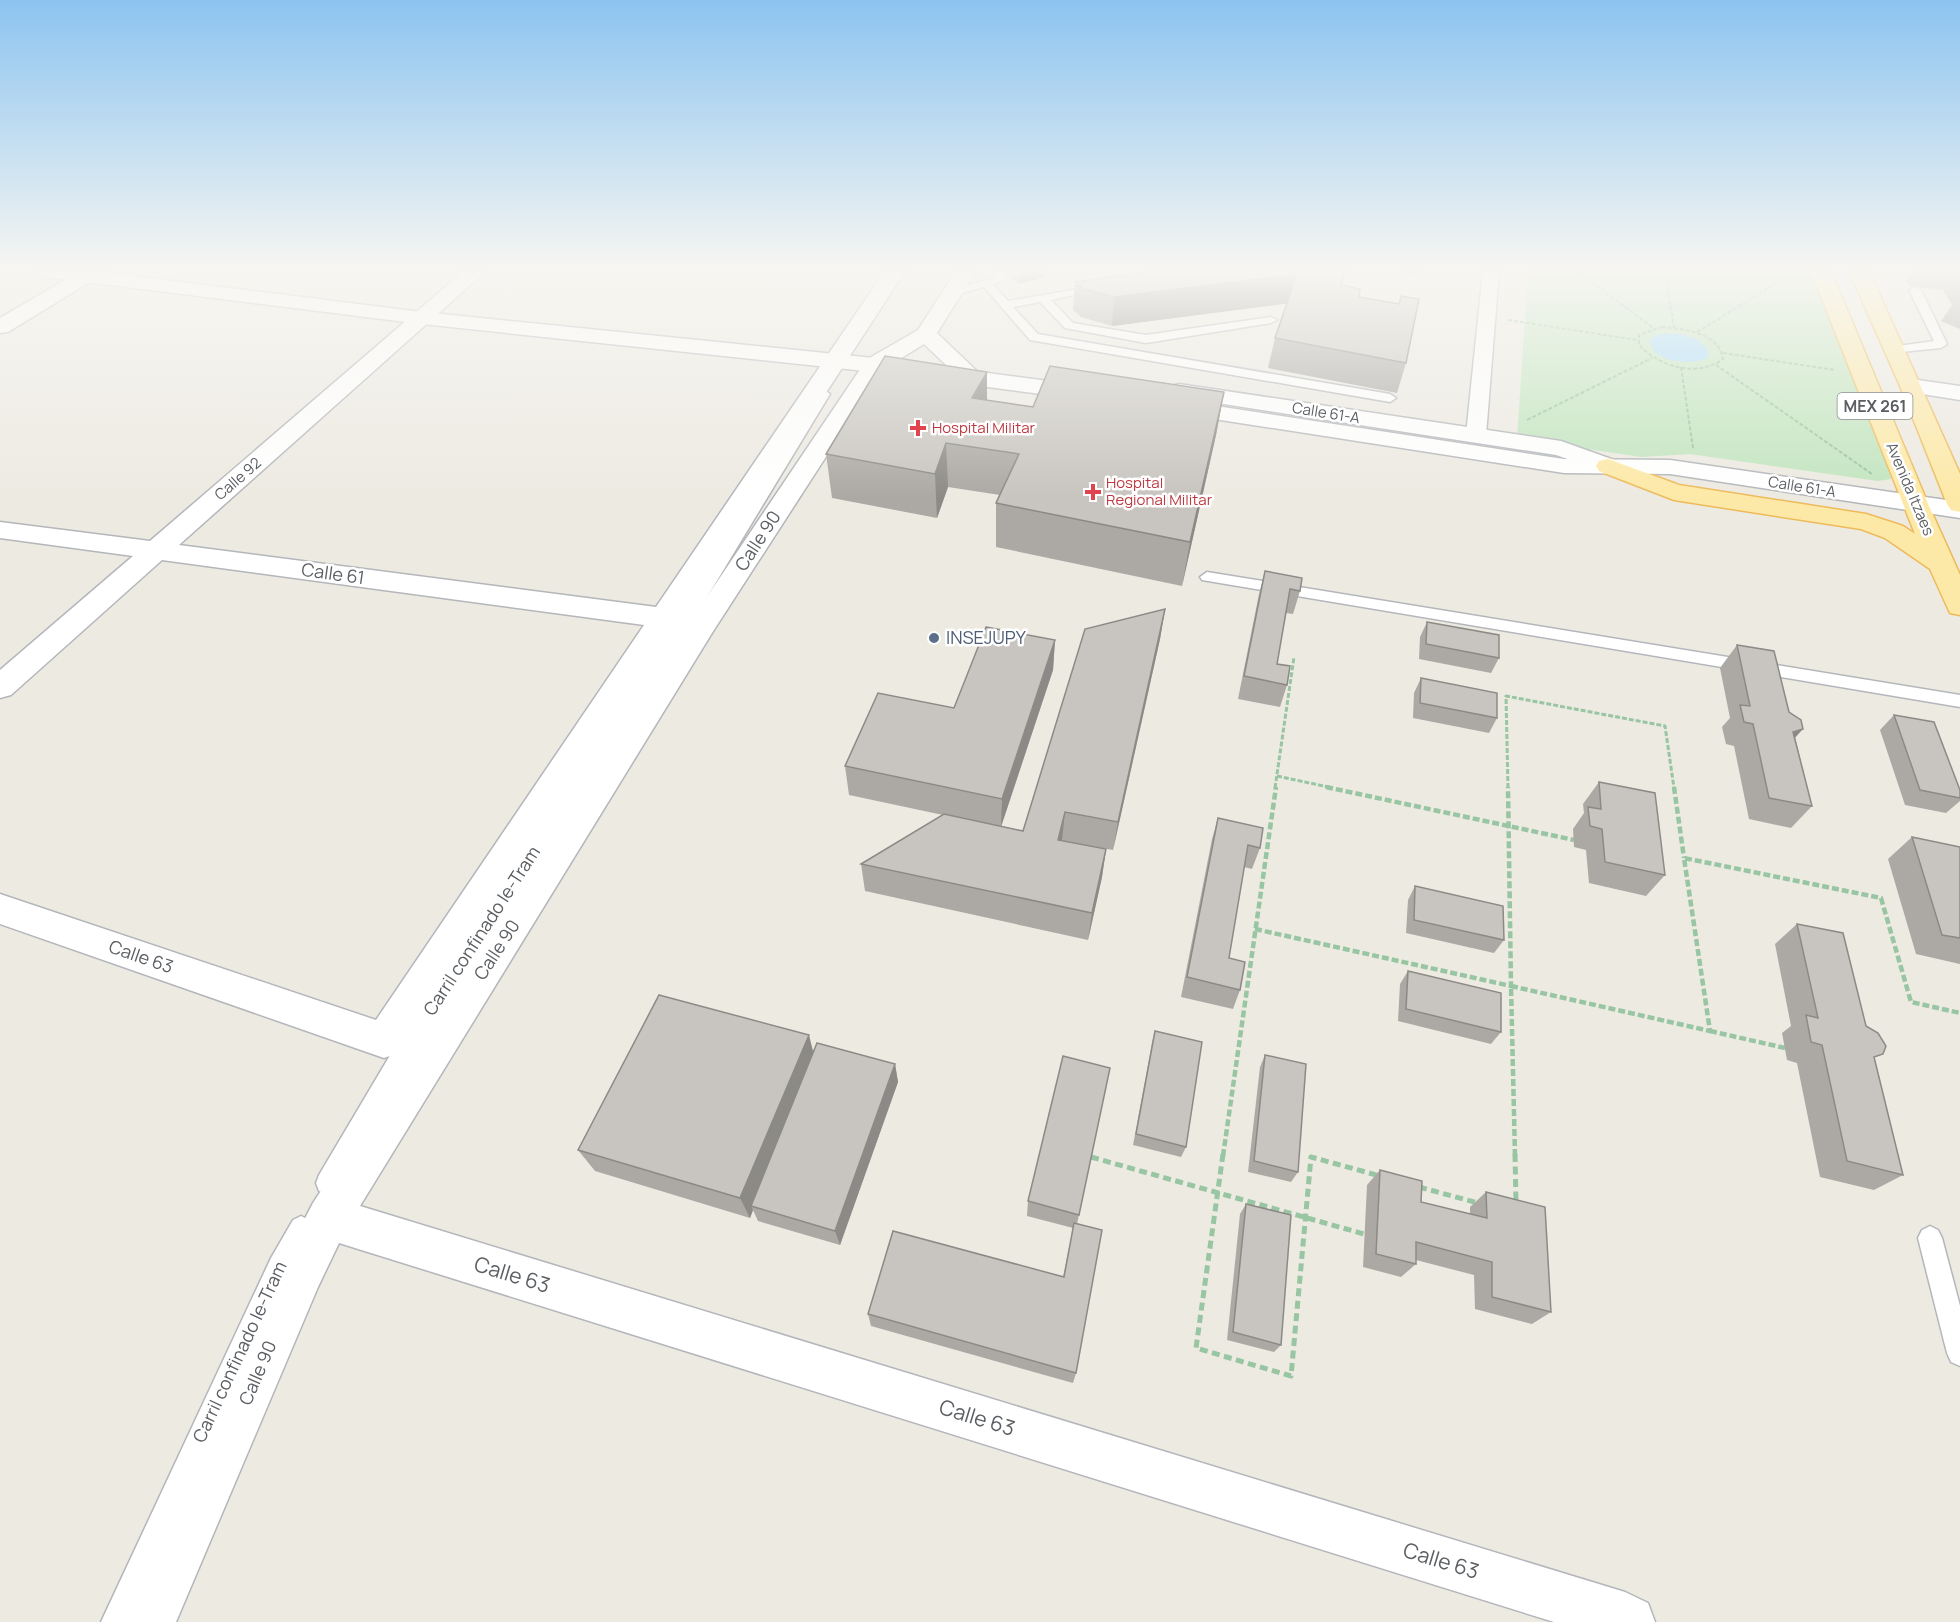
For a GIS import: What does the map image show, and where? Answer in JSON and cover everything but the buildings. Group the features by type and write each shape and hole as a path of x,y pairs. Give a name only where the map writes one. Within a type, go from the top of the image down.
{"main road":[{"name":"Avenida Itzaes","path":"1844,347 1850,365 1960,606"},
{"name":"MEX 261","path":"1893,347 1960,504"},
{"path":"1850,365 1911,386"},
{"path":"1608,466 1674,492 1866,522 1894,532 1943,565"}],"street":[{"name":"Calle 92","path":"0,687 389,347"},
{"path":"693,347 1041,385 1106,388"},
{"name":"Calle 90","path":"384,1040 848,347"},
{"name":"Calle 90","path":"150,1622 302,1270 328,1218 702,626 874,365 905,347"},
{"path":"940,347 971,376"},
{"path":"1476,435 1484,347"},
{"path":"1911,386 1960,393"},
{"name":"Calle 61-A","path":"1608,466 1561,448 1476,435 1159,396 1564,466 1670,467 1960,510"},
{"name":"Calle 61","path":"0,530 666,618"},
{"name":"Calle 63","path":"0,909 384,1040"},
{"name":"Calle 63","path":"328,1218 1627,1620"}],"lane":[{"name":"Carril confinado Ie-Tram","path":"115,1622 285,1256 415,1032 687,618 833,380 838,362 849,347"},
{"path":"1091,347 1390,398"},
{"path":"1895,350 1920,347"},
{"path":"1207,577 1960,701"},
{"path":"1930,1238 1960,1353"}],"path":[{"path":"1641,347 1653,357 1680,367 1704,368 1716,365 1723,359 1723,353 1718,347"},
{"path":"1723,353 1850,365"},
{"path":"1528,420 1653,357"},
{"path":"1716,365 1880,479"},
{"path":"1680,367 1694,452"},
{"path":"1294,657 1196,1348 1291,1376 1311,1157 1391,1179"},
{"path":"1516,1213 1506,696 1665,726 1710,1031"},
{"path":"1277,776 1574,840"},
{"path":"1684,858 1881,898 1911,1002 1960,1013"},
{"path":"1256,929 1785,1048"},
{"path":"1091,1157 1364,1234"},
{"path":"1414,1185 1482,1204"}],"green space":[{"path":"1523,347 1841,347 1888,465 1891,479 1878,481 1690,454 1642,457 1517,439"}],"water":[{"path":"1652,347 1705,347 1709,354 1707,358 1682,362 1664,357"}],"place":[{"name":"Hospital Militar","path":"918,428"},
{"name":"Hospital Regional Militar","path":"1093,492"},
{"name":"INSEJUPY","path":"934,638"}]}
